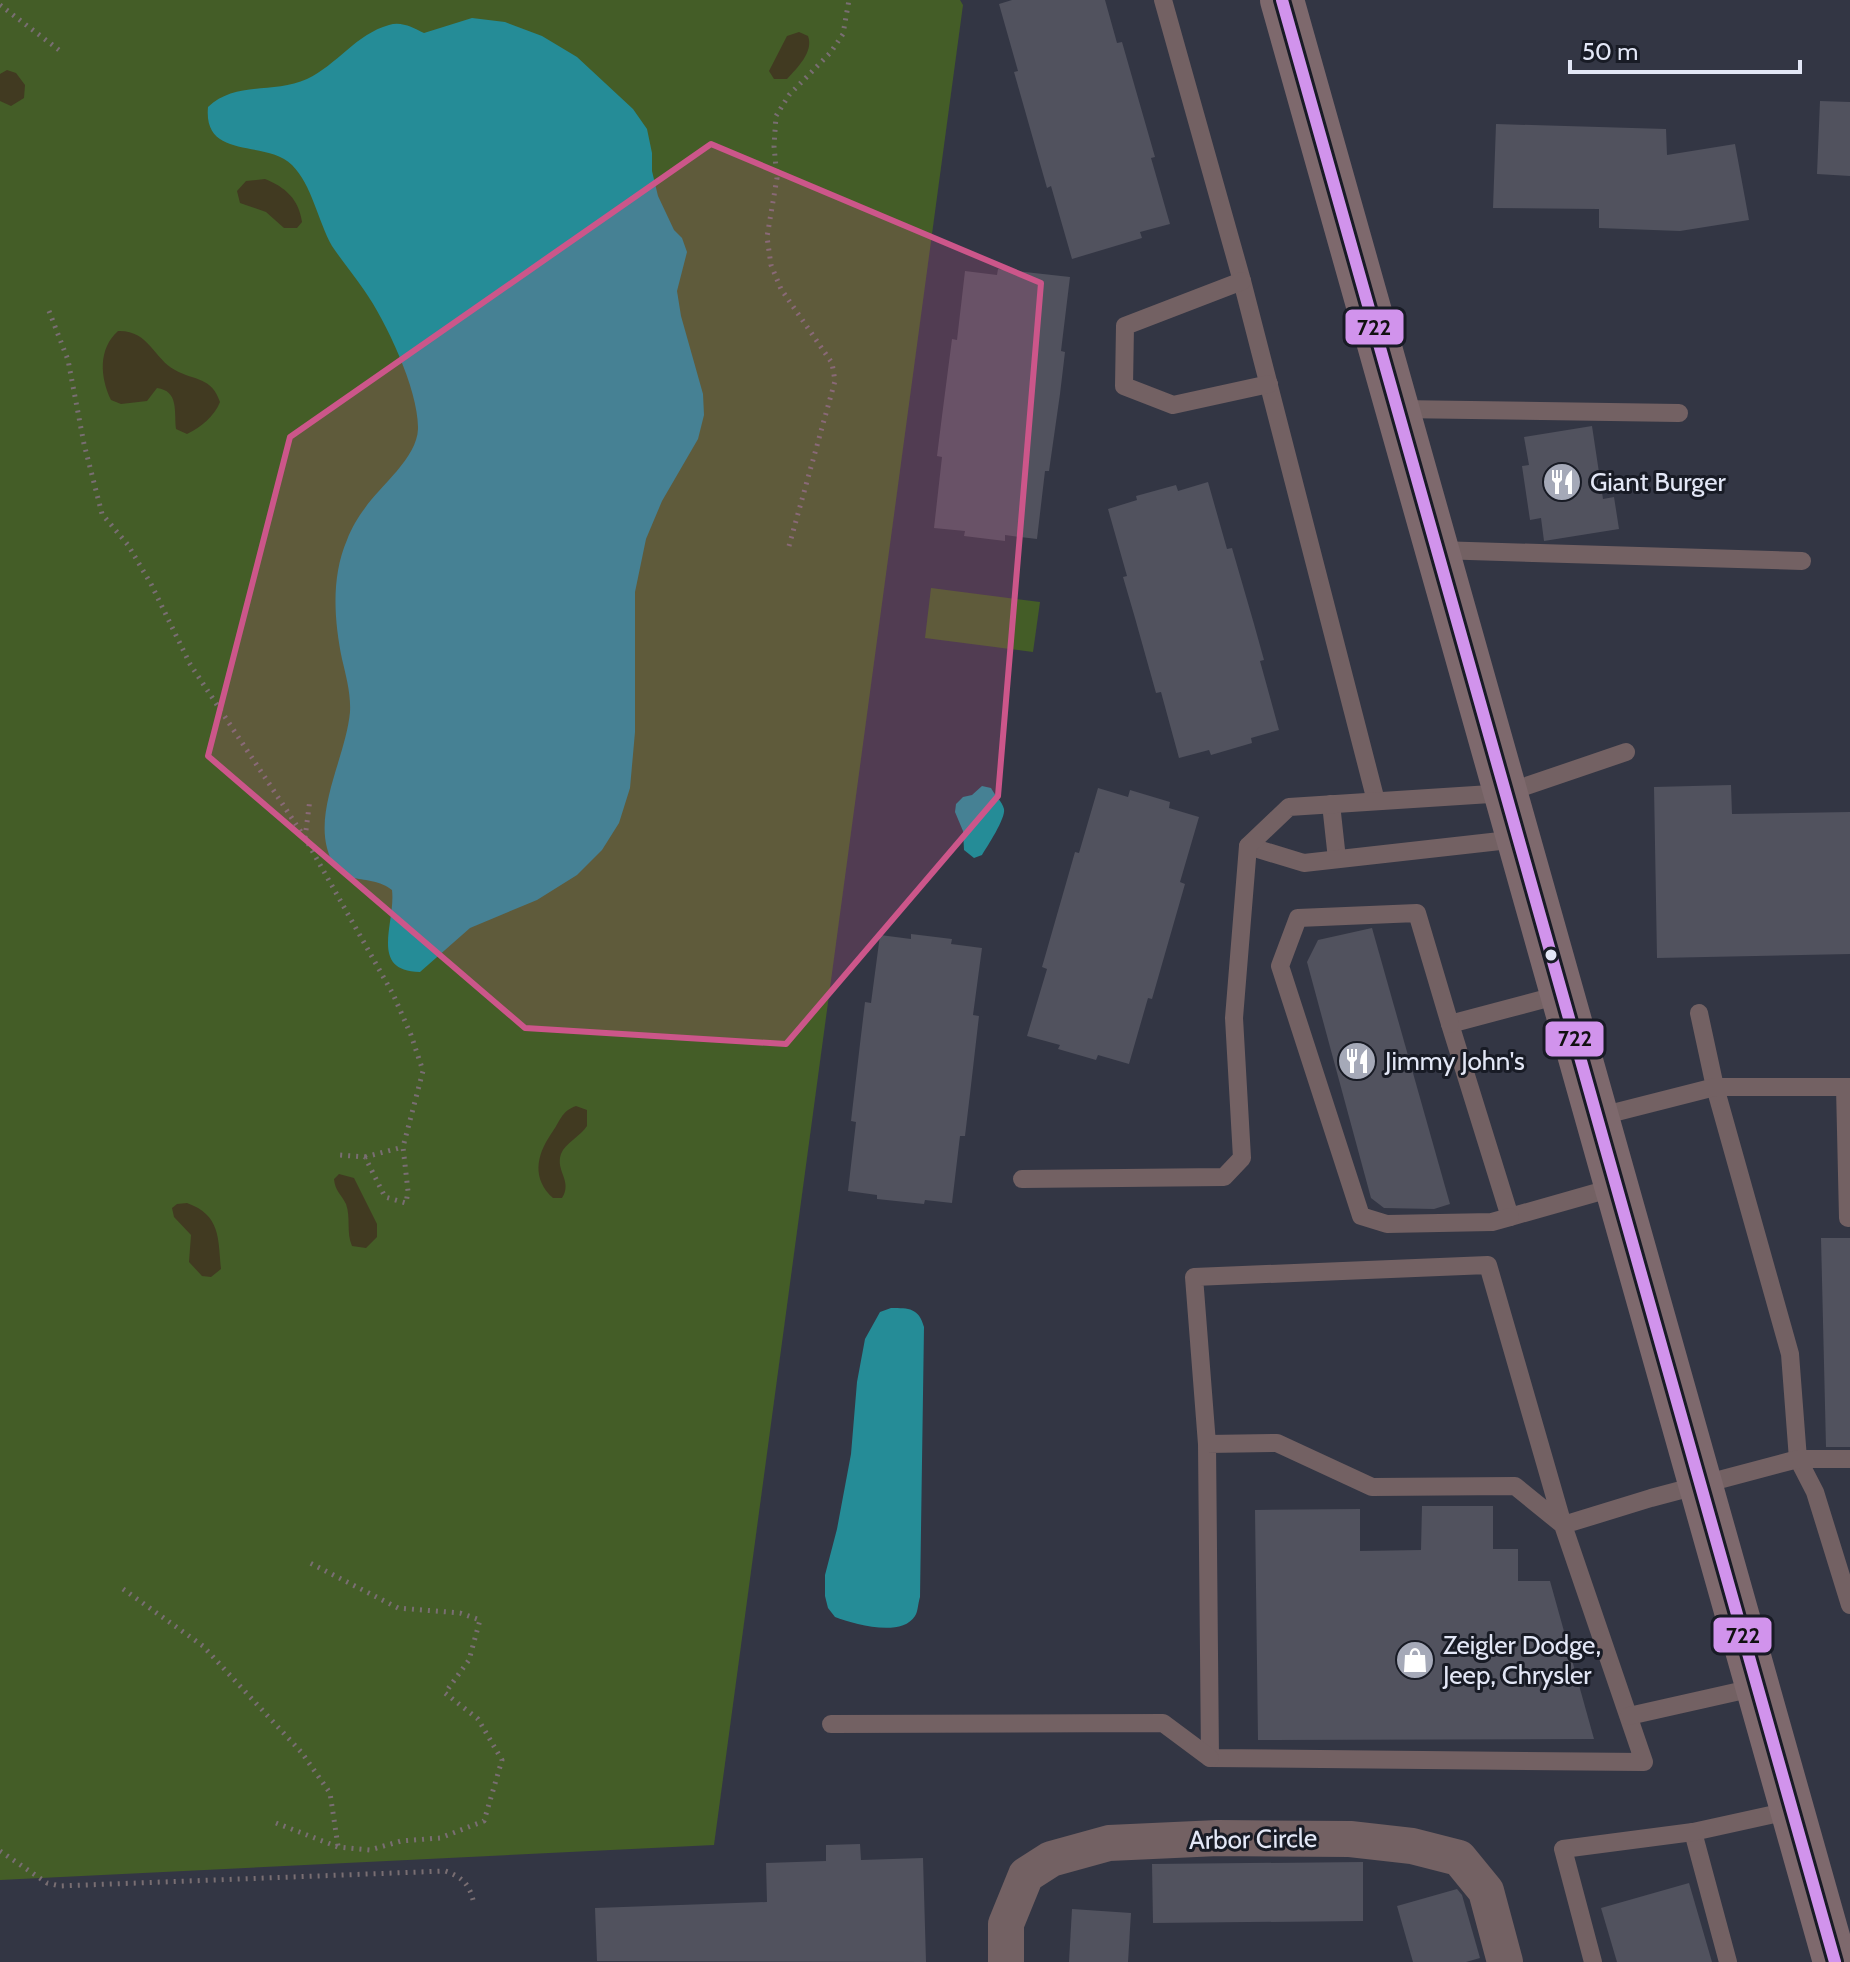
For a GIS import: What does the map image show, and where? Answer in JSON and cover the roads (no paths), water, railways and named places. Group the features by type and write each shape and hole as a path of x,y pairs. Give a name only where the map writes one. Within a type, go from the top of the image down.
{"main road":[{"path":"1282,0 1835,1962"}],"street":[{"name":"Arbor Circle","path":"1006,1962 1006,1924 1026,1875 1051,1859 1109,1843 1218,1838 1321,1838 1412,1846 1459,1858 1486,1891 1505,1962"}],"lane":[{"path":"1163,0 1242,281 1376,801"},
{"path":"1242,281 1125,326 1124,386 1173,405 1269,384"},
{"path":"1397,409 1679,413"},
{"path":"1437,550 1802,561"},
{"path":"1022,1179 1224,1177 1242,1158 1234,1018 1248,846 1289,807 1506,793 1626,752"},
{"path":"1331,804 1337,859"},
{"path":"1248,846 1304,863 1519,839"},
{"path":"1510,1217 1417,913 1298,918 1280,966 1361,1216 1387,1224 1492,1222 1510,1217 1617,1186"},
{"path":"1450,1024 1563,994"},
{"path":"1699,1013 1715,1087 1790,1354 1798,1459 1815,1492 1850,1605"},
{"path":"1597,1117 1715,1087 1848,1087 1848,1218"},
{"path":"831,1724 1163,1723 1210,1758 1644,1762 1563,1525 1488,1265 1194,1277 1207,1444 1210,1758"},
{"path":"1207,1444 1277,1443 1372,1487 1515,1486 1563,1525"},
{"path":"1563,1525 1798,1459 1850,1459"},
{"path":"1629,1716 1758,1687"},
{"path":"1593,1962 1563,1849 1693,1832 1793,1810"},
{"path":"1693,1832 1728,1962"}],"water":[{"path":"472,18 505,22 542,36 577,57 633,109 647,129 658,196 687,252 677,291 703,394 704,415 698,439 662,501 646,539 635,592 635,732 630,788 619,823 602,850 577,875 537,900 470,928 420,972 404,970 394,963 389,954 392,890 338,870 327,848 325,832 328,798 350,712 336,614 338,569 357,519 405,461 416,440 417,413 413,396 400,357 382,319 332,246 299,173 281,157 226,142 215,135 209,124 208,107 230,94 307,79 377,29 403,24 424,33"},
{"path":"982,786 991,788 1002,803 1004,813 982,855 974,858 964,850 963,831 955,812 956,804 963,797 972,795"},
{"path":"891,1308 912,1310 924,1327 920,1597 916,1614 908,1623 889,1628 865,1626 835,1617 828,1608 825,1596 825,1575 851,1454 857,1382 865,1339 880,1312"}],"place":[{"name":"Giant Burger","path":"1562,482"},
{"name":"Jimmy John's","path":"1357,1061"},
{"name":"Zeigler Dodge, Jeep, Chrysler","path":"1415,1660"}]}
